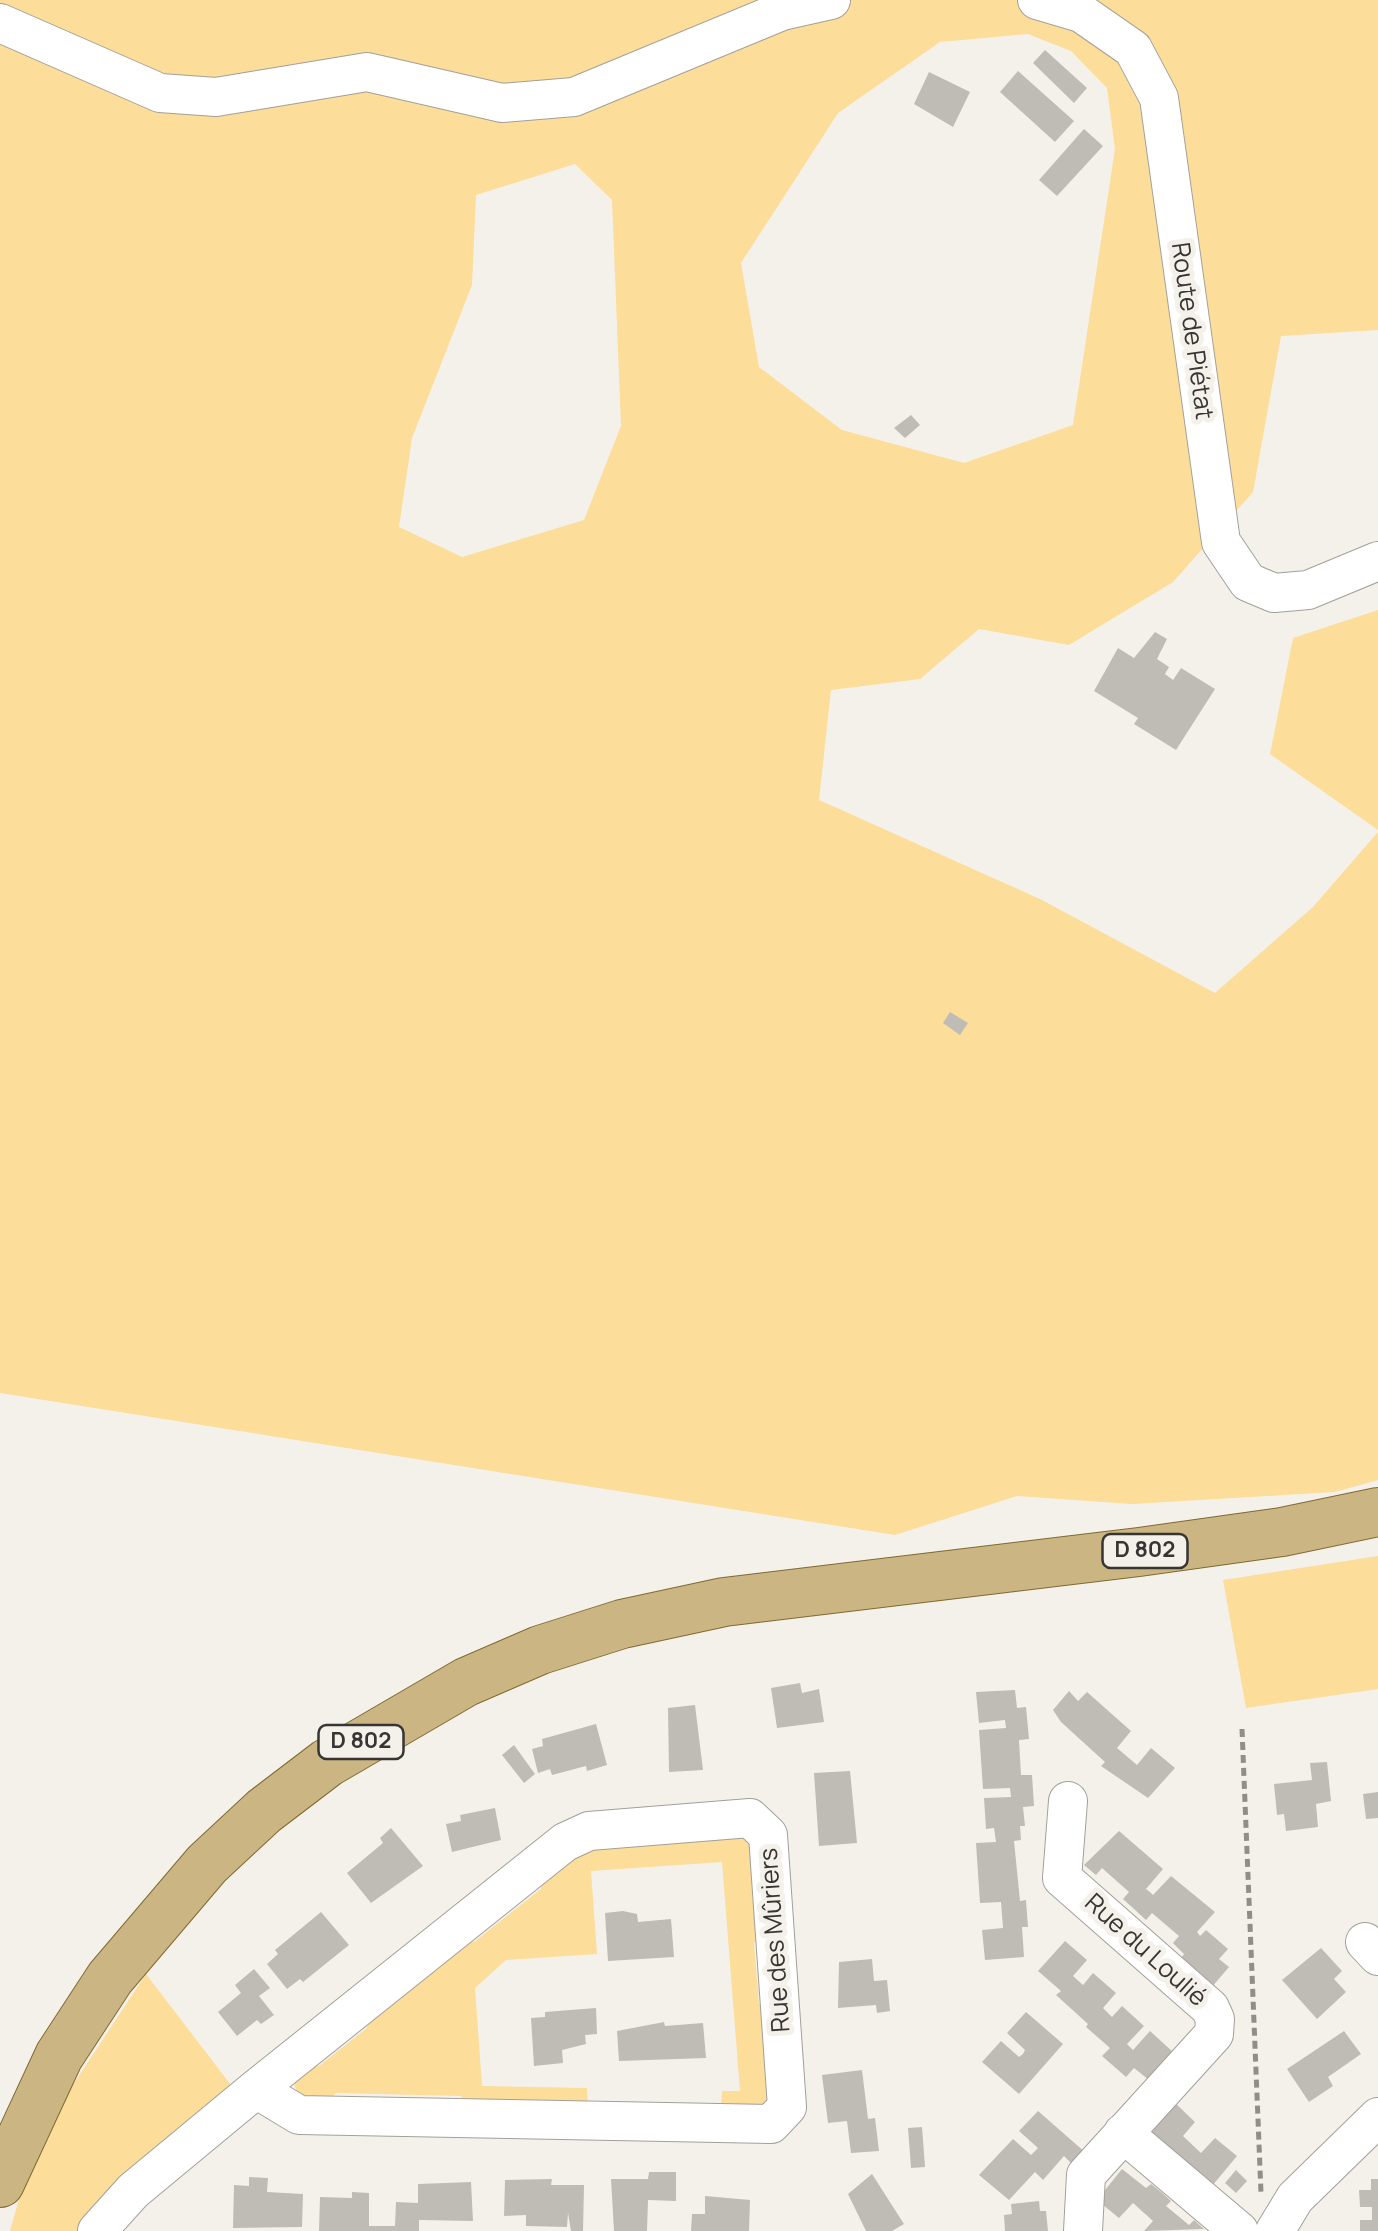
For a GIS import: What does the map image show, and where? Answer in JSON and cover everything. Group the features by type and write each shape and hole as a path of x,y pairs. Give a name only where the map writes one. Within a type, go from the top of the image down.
{"main road":[{"name":"D 802","path":"0,2182 59,2056 110,1978 206,1864 264,1811 327,1763 402,1716 540,1650 622,1624 724,1602 1264,1535 1378,1512"}],"street":[{"path":"0,22 160,93 216,97 367,72 502,103 574,97 782,10 831,0"},
{"name":"Route de Piétat","path":"1036,0 1081,13 1133,49 1158,98 1221,542 1248,582 1274,593 1308,590 1378,561"},
{"name":"Rue du Loulié","path":"1068,1801 1062,1878 1210,2008 1215,2019 1214,2034 1086,2175 1083,2231"},
{"name":"Rue des Mûriers","path":"97,2231 132,2192 256,2089 566,1842 588,1831 750,1818 768,1835 787,2107 771,2124 299,2115 256,2089"},
{"path":"1123,2132 1259,2225 1295,2198 1378,2117"}],"path":[{"path":"1242,1729 1259,2225"}],"shaded area":[{"path":"0,0 1378,0 1378,330 1281,336 1253,492 1173,582 1069,645 979,629 920,679 831,690 819,800 1040,899 1215,993 1313,907 1378,832 1378,1480 1335,1492 1132,1504 1017,1496 895,1535 0,1393","holes":["1028,34 1071,51 1107,88 1115,149 1073,425 964,463 842,430 759,367 741,263 838,113 940,42","575,164 612,200 621,426 584,520 462,557 399,527 412,438 472,285 476,195"]},
{"path":"1378,610 1378,830 1270,754 1293,638"},
{"path":"1378,1556 1378,1689 1246,1708 1223,1580"},
{"path":"753,1837 763,1934 754,1943 759,2004 769,2014 775,2100 767,2107 721,2108 722,2091 740,2091 722,1862 591,1871 597,1954 506,1960 475,1988 482,2086 587,2088 588,2108 468,2105 461,2096 336,2093 329,2101 309,2100 297,2092 294,2084 307,2062 319,2066 367,2028 368,2013 461,1939 474,1942 541,1889 541,1875 581,1845"},
{"path":"146,1974 234,2089 86,2231 10,2231 21,2192 61,2103"}],"building":[{"path":"1045,50 1087,88 1074,103 1033,63"},
{"path":"1018,71 1074,121 1055,142 1000,92"},
{"path":"929,72 970,92 953,127 914,104"},
{"path":"1084,129 1103,146 1057,196 1039,180"},
{"path":"911,415 920,425 905,438 894,428"},
{"path":"1155,632 1167,639 1157,659 1169,667 1165,674 1173,680 1181,668 1215,689 1176,750 1134,724 1138,718 1094,691 1118,648 1134,658"},
{"path":"950,1012 968,1023 960,1035 943,1023"},
{"path":"800,1683 802,1693 819,1689 824,1722 777,1728 771,1688"},
{"path":"1015,1690 1017,1708 1026,1707 1029,1739 1019,1740 1021,1775 1032,1775 1034,1806 1023,1807 1025,1826 1020,1826 1021,1840 1014,1841 1020,1901 1026,1900 1028,1927 1022,1927 1024,1957 985,1960 982,1930 1003,1928 1001,1902 980,1903 976,1843 996,1842 994,1828 986,1829 984,1798 1011,1797 1010,1788 983,1789 979,1730 1006,1728 1005,1720 979,1723 976,1692"},
{"path":"1069,1691 1078,1701 1087,1692 1131,1731 1117,1748 1137,1765 1151,1748 1175,1768 1148,1798 1101,1766 1105,1762 1061,1722 1053,1710"},
{"path":"695,1705 703,1770 669,1772 668,1708"},
{"path":"596,1724 607,1765 587,1771 586,1766 552,1775 550,1769 538,1773 532,1749 543,1746 542,1739"},
{"path":"514,1745 535,1774 524,1783 502,1755"},
{"path":"1327,1762 1331,1801 1316,1804 1318,1827 1286,1831 1284,1814 1277,1815 1274,1784 1312,1780 1310,1763"},
{"path":"850,1771 857,1843 819,1846 814,1773"},
{"path":"1378,1792 1378,1818 1366,1819 1363,1794"},
{"path":"495,1808 501,1840 452,1852 446,1824 461,1821 460,1815"},
{"path":"391,1828 423,1866 371,1903 347,1873 383,1843 380,1838"},
{"path":"1119,1831 1163,1869 1146,1889 1153,1895 1171,1876 1215,1912 1197,1932 1200,1936 1206,1930 1228,1949 1219,1959 1229,1967 1211,1988 1179,1961 1184,1954 1173,1943 1179,1936 1152,1913 1146,1920 1123,1899 1129,1892 1102,1868 1096,1875 1084,1865"},
{"path":"321,1912 349,1945 303,1982 300,1979 287,1989 267,1964 278,1954 275,1950"},
{"path":"605,1913 637,1914 638,1922 671,1919 674,1957 608,1961"},
{"path":"1065,1941 1087,1960 1073,1976 1083,1985 1093,1973 1116,1993 1103,2008 1112,2017 1122,2006 1144,2026 1127,2044 1133,2050 1150,2031 1173,2052 1149,2080 1134,2068 1126,2077 1102,2056 1110,2048 1056,1995 1061,1991 1038,1971"},
{"path":"1321,1948 1342,1971 1334,1979 1346,1992 1317,2019 1282,1980"},
{"path":"872,1959 874,1981 887,1980 890,2011 877,2013 876,2005 838,2008 839,1962"},
{"path":"254,1969 270,1988 259,1996 274,2015 261,2024 257,2020 237,2036 218,2012 241,1993 235,1985"},
{"path":"596,2008 597,2034 585,2035 586,2044 562,2050 563,2063 534,2066 531,2018 545,2017 545,2012"},
{"path":"1026,2012 1063,2044 1019,2094 982,2062 1001,2041 1019,2057 1023,2054 1025,2050 1007,2033"},
{"path":"664,2022 665,2026 703,2023 706,2058 619,2061 617,2031"},
{"path":"1344,2031 1361,2054 1328,2077 1333,2086 1309,2102 1287,2069"},
{"path":"862,2070 868,2119 875,2118 879,2151 851,2153 847,2121 828,2123 822,2075"},
{"path":"1173,2101 1195,2122 1183,2136 1201,2153 1215,2138 1237,2156 1212,2186 1148,2130"},
{"path":"1038,2111 1086,2153 1074,2166 1064,2156 1043,2180 1035,2172 1009,2200 979,2175 1013,2139 1031,2155 1038,2148 1019,2131"},
{"path":"922,2127 925,2167 911,2168 908,2128"},
{"path":"1122,2169 1146,2188 1151,2184 1161,2192 1171,2201 1166,2206 1189,2225 1194,2220 1204,2229 1144,2231 1153,2221 1133,2203 1119,2218 1097,2200"},
{"path":"1236,2170 1247,2181 1236,2193 1225,2183"},
{"path":"649,2172 676,2172 676,2201 648,2200 647,2231 614,2231 611,2179 648,2179"},
{"path":"872,2174 904,2224 892,2231 866,2231 848,2194"},
{"path":"249,2177 268,2178 267,2192 303,2194 302,2227 233,2228 234,2185 249,2186"},
{"path":"552,2179 551,2185 584,2185 583,2231 571,2231 568,2213 567,2227 526,2226 526,2215 504,2216 505,2180"},
{"path":"1371,2179 1378,2179 1378,2231 1360,2231 1360,2220 1372,2220 1372,2207 1360,2207 1359,2190 1371,2190"},
{"path":"471,2182 473,2221 419,2220 419,2231 319,2231 320,2197 352,2198 352,2192 369,2193 369,2226 395,2226 396,2202 418,2203 418,2184"},
{"path":"705,2196 750,2200 749,2231 691,2231 692,2214 705,2214"},
{"path":"1039,2201 1040,2211 1046,2211 1048,2231 1005,2231 1004,2215 1012,2214 1011,2204"}]}
